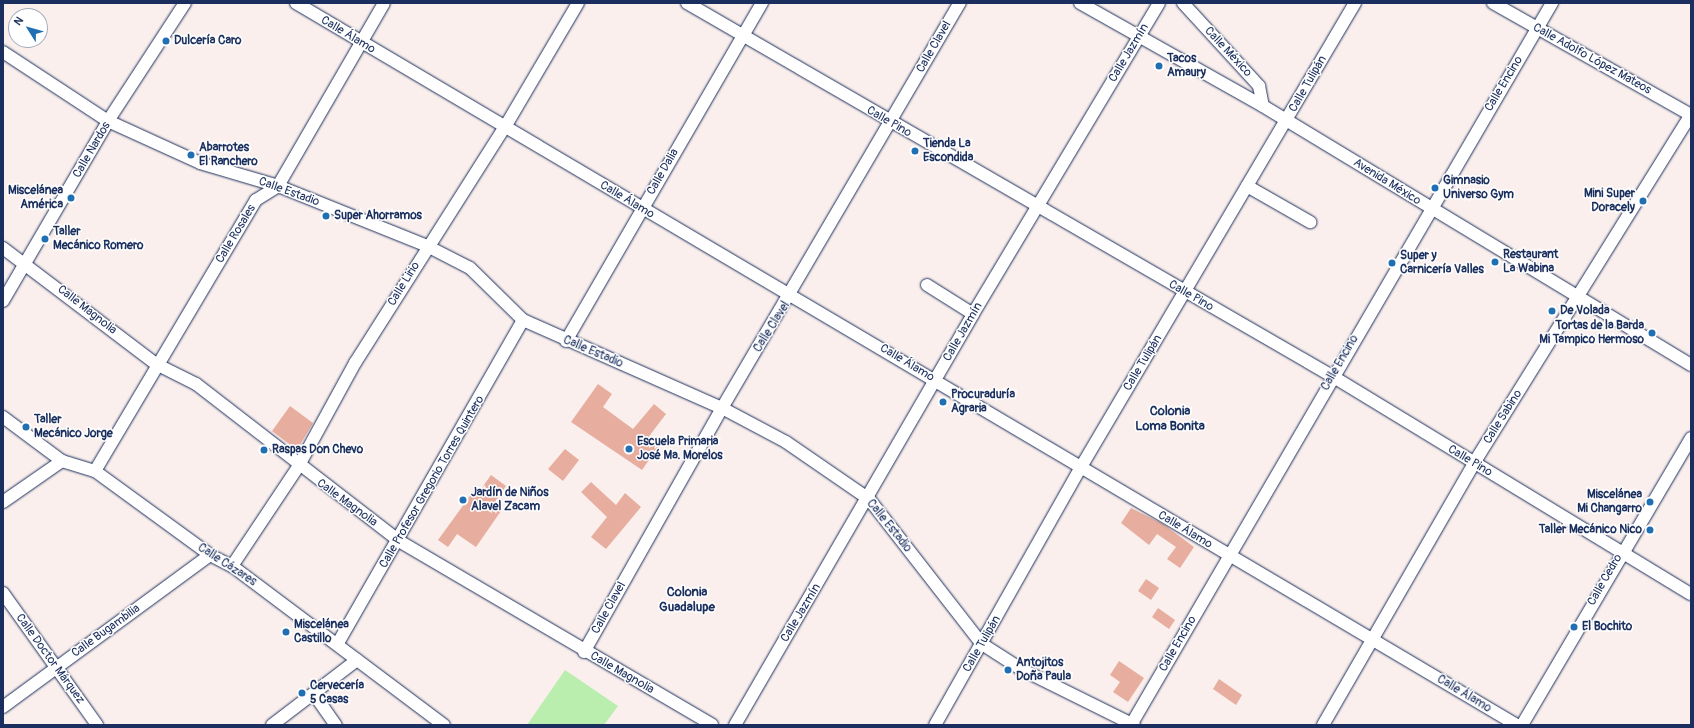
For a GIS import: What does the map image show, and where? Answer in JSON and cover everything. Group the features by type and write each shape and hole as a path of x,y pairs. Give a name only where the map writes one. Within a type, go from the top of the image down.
{"street":[{"name":"Calle Nardos","path":"3,301 27,264 108,121 185,3"},
{"name":"Calle Álamo","path":"296,3 505,127 641,210 792,294 1228,556 1517,725"},
{"name":"Calle Rosales","path":"95,471 156,364 256,200 278,186 384,3"},
{"name":"Calle Lirio","path":"232,566 298,467 355,363 427,246 505,127 578,3"},
{"name":"Calle Pino","path":"687,3 890,122 1037,205 1185,293 1332,376 1621,553 1691,594"},
{"name":"Calle Dalia","path":"566,341 741,36 762,3"},
{"name":"Calle Clavel","path":"584,652 722,408 792,294 960,3"},
{"name":"Avenida México","path":"1080,3 1263,106 1576,298 1691,366"},
{"name":"Calle Jazmín","path":"735,725 869,499 934,380 1037,205 1159,3"},
{"name":"Calle México","path":"1183,3 1259,86 1263,106"},
{"name":"Calle Tulipán","path":"935,725 1081,467 1355,3"},
{"name":"Calle Adolfo López Mateos","path":"1493,3 1536,29 1691,115"},
{"name":"Calle Encino","path":"1132,724 1332,376 1552,3"},
{"name":"Calle Estadio","path":"3,52 108,121 200,163 278,186 427,246 470,268 524,320 566,341 722,408 786,442 869,499 982,644 1020,669 1132,724"},
{"name":"Calle Sabino","path":"1324,725 1474,463 1691,115"},
{"path":"1247,186 1310,222"},
{"name":"Calle Magnolia","path":"3,248 27,264 156,364 196,384 298,467 399,541 584,652 712,725"},
{"path":"927,285 973,314"},
{"name":"Calle Profesor Gregorio Torres Quintero","path":"338,643 399,541 524,320"},
{"name":"Calle Cázares","path":"3,417 62,461 95,471 210,555 232,566 338,643 357,660 444,725"},
{"name":"Calle Cedro","path":"1522,725 1621,553 1691,438"},
{"path":"3,502 62,461"},
{"name":"Calle Bugambilia","path":"3,707 210,555"},
{"name":"Calle Doctor Márquez","path":"3,593 97,725"},
{"path":"272,725 357,660"},
{"path":"314,694 336,725"}],"green space":[{"path":"565,670 618,706 604,725 527,725"}],"building":[{"path":"598,384 612,394 603,407 633,429 654,404 666,414 647,439 658,447 642,470 571,422"},
{"path":"290,406 313,423 297,450 272,431"},
{"path":"565,449 579,460 563,481 548,469"},
{"path":"491,475 506,486 493,505 501,511 476,547 457,534 448,547 438,540 475,489 479,492"},
{"path":"591,482 616,505 625,493 641,507 606,549 591,537 607,517 581,492"},
{"path":"1131,508 1163,524 1194,547 1180,568 1167,559 1176,547 1157,534 1149,545 1121,523"},
{"path":"1146,579 1159,588 1151,600 1138,591"},
{"path":"1158,608 1175,620 1169,629 1152,617"},
{"path":"1119,661 1144,678 1128,702 1113,692 1120,682 1110,675"},
{"path":"1219,679 1242,695 1236,705 1213,689"}],"place":[{"name":"Dulcería Caro","path":"166,41"},
{"name":"Tacos Amaury","path":"1159,66"},
{"name":"Tienda La Escondida","path":"915,151"},
{"name":"Abarrotes El Ranchero","path":"191,155"},
{"name":"Gimnasio Universo Gym","path":"1435,188"},
{"name":"Miscelánea América","path":"71,198"},
{"name":"Mini Super Doracely","path":"1643,201"},
{"name":"Super Ahorramos","path":"326,216"},
{"name":"Taller Mecánico Romero","path":"45,239"},
{"name":"Restaurant La Wabina","path":"1495,262"},
{"name":"Super y Carnicería Valles","path":"1392,263"},
{"name":"De Volada","path":"1552,311"},
{"name":"Tortas de la Barda Mi Tampico Hermoso","path":"1652,333"},
{"name":"Procuraduría Agraria","path":"943,402"},
{"name":"Taller Mecánico Jorge","path":"26,427"},
{"name":"Escuela Primaria José Ma. Morelos","path":"629,449"},
{"name":"Raspas Don Chevo","path":"264,450"},
{"name":"Jardín de Niños Alavel Zacam","path":"463,500"},
{"name":"Miscelánea Mi Changarro","path":"1650,502"},
{"name":"Taller Mecánico Nico","path":"1650,530"},
{"name":"El Bochito","path":"1574,627"},
{"name":"Miscelánea Castillo","path":"286,632"},
{"name":"Antojitos Doña Paula","path":"1008,670"},
{"name":"Cervecería 5 Casas","path":"302,693"}],"district":[{"name":"Colonia Loma Bonita","path":"1170,420"},
{"name":"Colonia Guadalupe","path":"687,600"}]}
